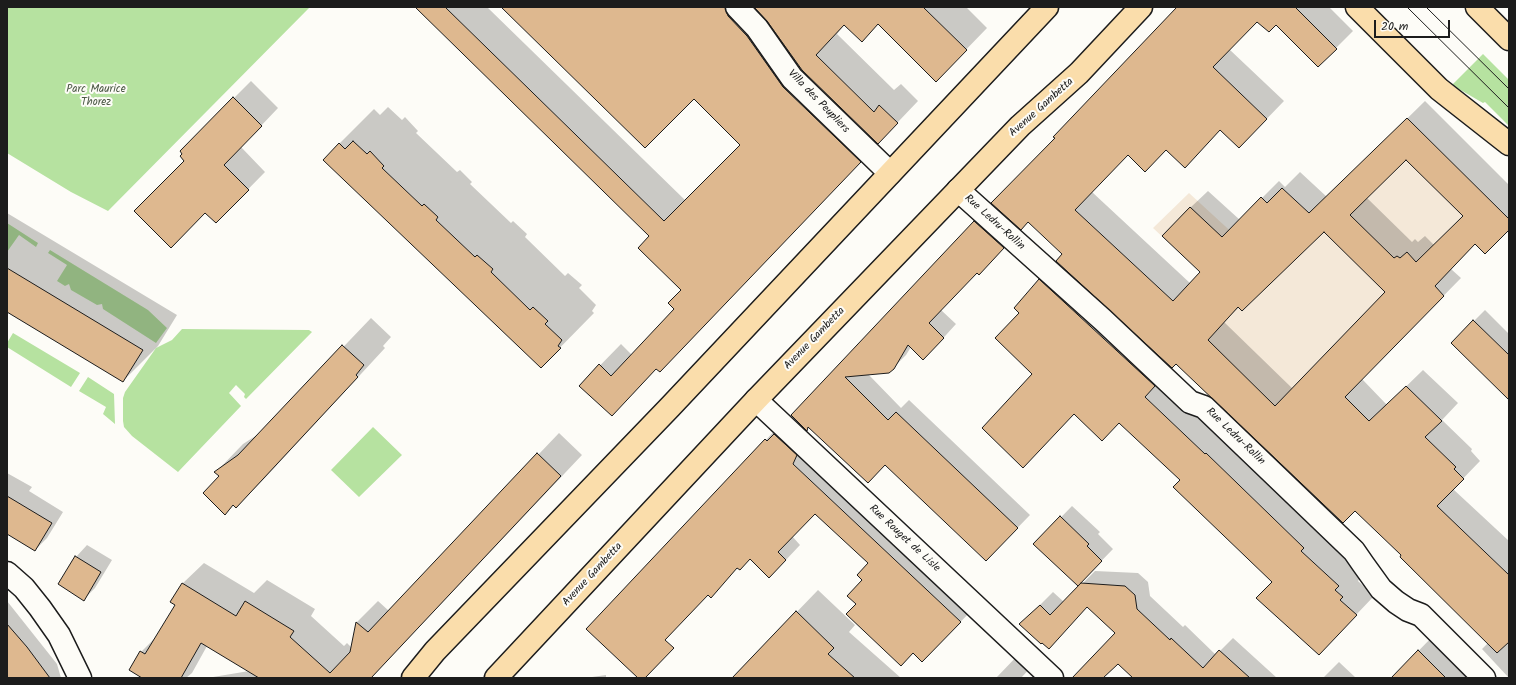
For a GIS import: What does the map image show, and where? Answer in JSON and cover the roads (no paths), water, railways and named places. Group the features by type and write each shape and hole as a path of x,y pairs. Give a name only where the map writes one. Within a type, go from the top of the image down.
{"main road":[{"path":"413,678 435,651 670,408 1047,7"},
{"name":"Avenue Gambetta","path":"496,678 756,400 1020,126 1079,73 1141,7"},
{"path":"1357,7 1439,89 1509,144"},
{"path":"1477,7 1509,39"}],"street":[{"name":"Villa des Peupliers","path":"737,7 757,28 792,78 890,173"},
{"name":"Rue Ledru-Rollin","path":"958,190 1103,320 1190,402 1204,407 1354,551 1381,589 1408,610 1421,614 1484,678"},
{"name":"Rue Rouget de Lisle","path":"756,400 1052,678"},
{"path":"7,574 24,588 59,635 80,678"}],"tram line":[{"path":"1407,7 1509,108"},
{"path":"1426,7 1509,89"}],"park label":[{"name":"Parc Maurice Thorez","path":"96,96"}]}
